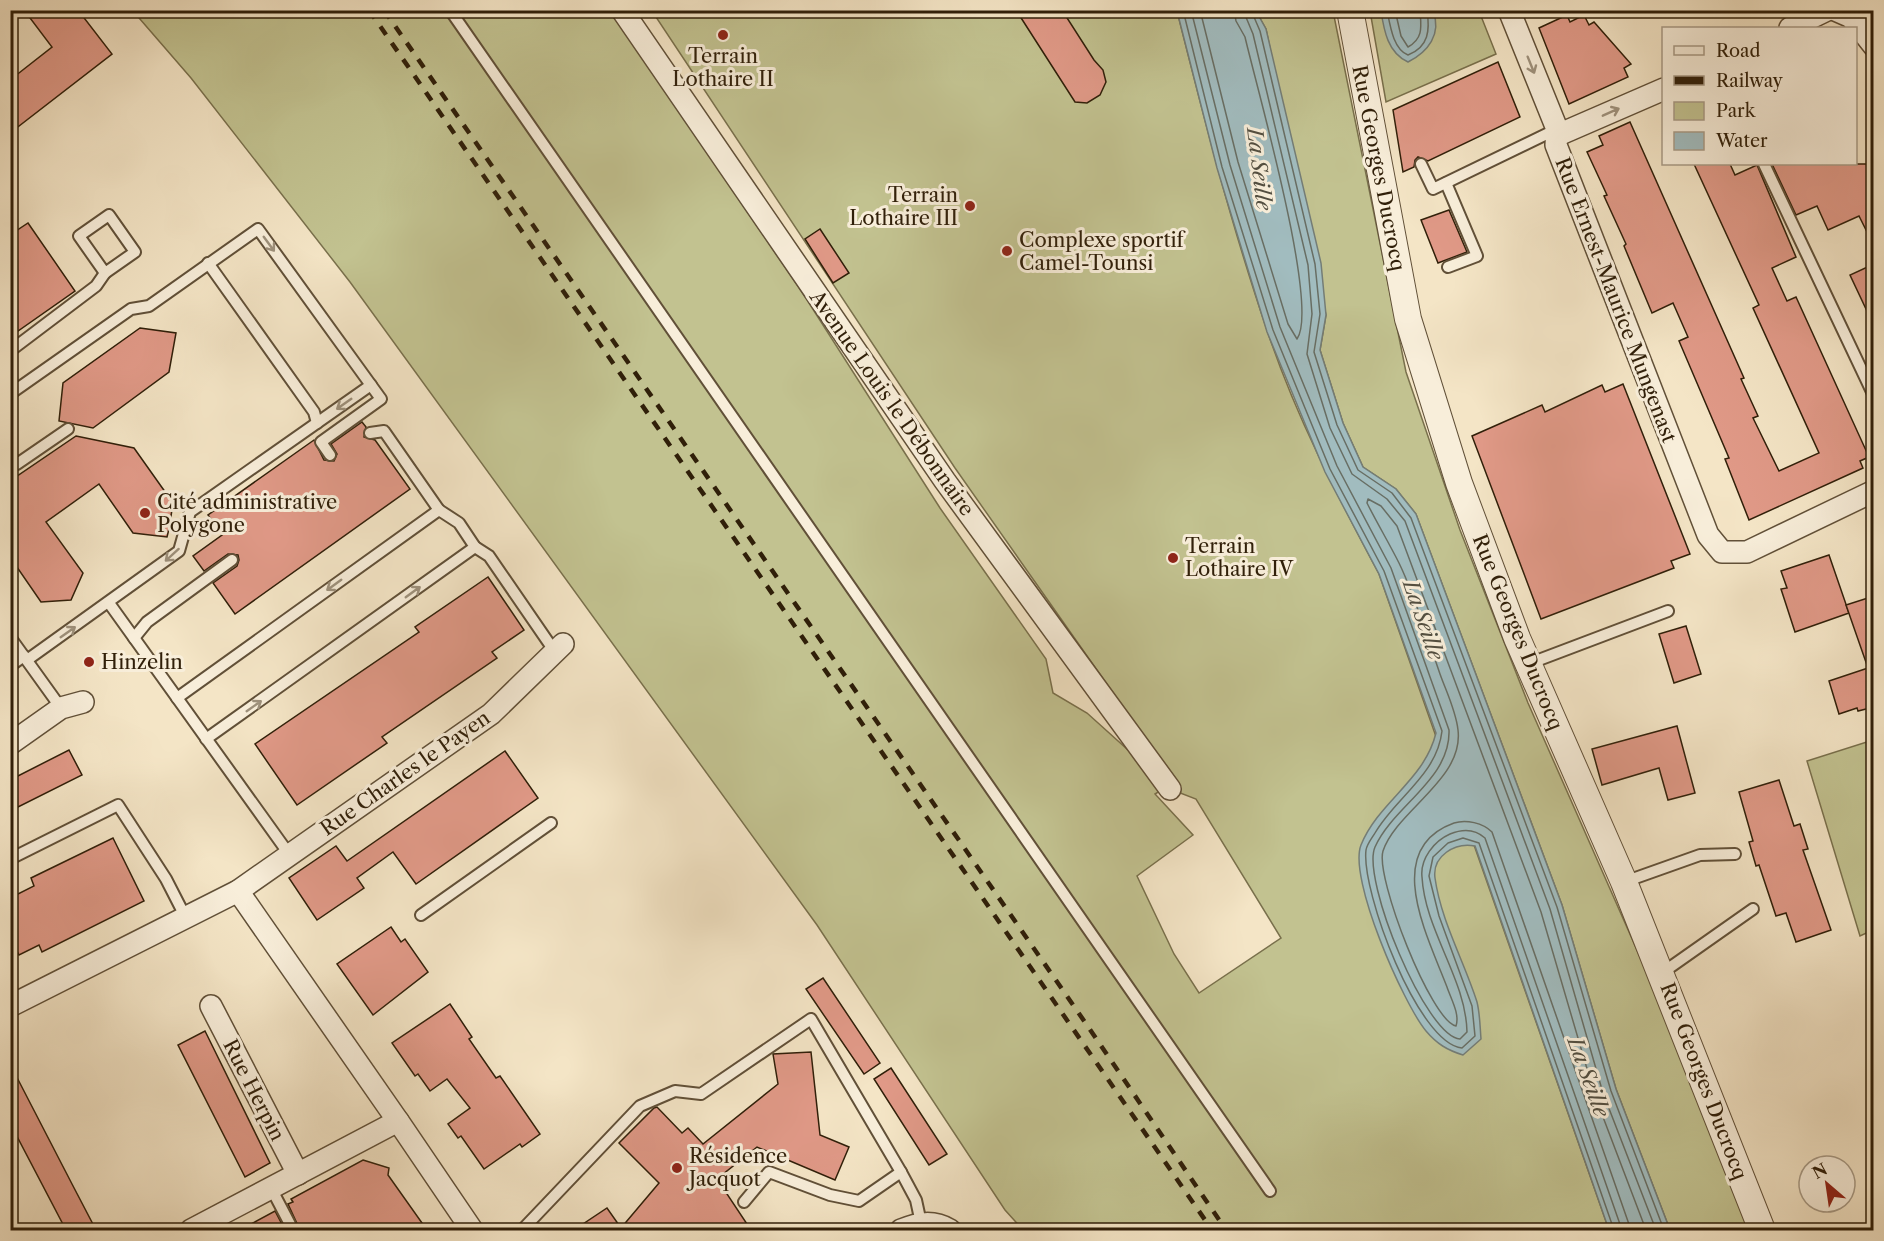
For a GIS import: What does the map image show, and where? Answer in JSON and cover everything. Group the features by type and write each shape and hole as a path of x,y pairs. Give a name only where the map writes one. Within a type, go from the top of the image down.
{"street":[{"name":"Avenue Louis le Débonnaire","path":"622,10 945,481 1170,789"},
{"name":"Rue Georges Ducrocq","path":"1350,10 1413,336 1459,483 1528,664 1624,882 1762,1230"},
{"name":"Rue Ernest-Maurice Mungenast","path":"1509,10 1558,132 1556,145 1708,535 1722,552 1747,552 1874,491"},
{"path":"1792,27 1827,10"},
{"path":"1835,10 1851,17 1872,43"},
{"path":"1872,43 1873,10"},
{"path":"1558,132 1662,90"},
{"name":"Rue Charles le Payen","path":"10,1006 238,891 491,714 559,648"},
{"path":"10,744 61,708 83,702"},
{"path":"238,891 472,1230"},
{"name":"Rue Herpin","path":"211,1006 298,1174"},
{"path":"191,1230 398,1121"},
{"path":"911,1227 941,1225 950,1230"}],"lane":[{"path":"450,10 1270,1191"},
{"path":"1421,164 1433,189 1558,132"},
{"path":"1764,165 1874,396"},
{"path":"1446,183 1477,256 1448,267"},
{"path":"10,351 96,286 105,273 135,252 109,215 79,236 105,273"},
{"path":"10,394 131,309 149,306 258,229 381,399 321,442 330,455"},
{"path":"208,263 314,412 317,423"},
{"path":"10,666 26,658 109,603 179,551 190,512 371,386"},
{"path":"10,455 17,464 68,429"},
{"path":"370,433 384,431 439,510 459,523 475,547 489,556 559,648"},
{"path":"177,698 439,510"},
{"path":"206,739 475,547"},
{"path":"134,638 147,622 232,560"},
{"path":"109,603 289,854"},
{"path":"1528,664 1668,611"},
{"path":"10,637 61,708"},
{"path":"10,859 118,805 166,879 186,918"},
{"path":"421,915 551,823"},
{"path":"1624,882 1700,855 1735,854"},
{"path":"1662,974 1753,909"},
{"path":"522,1230 640,1106 675,1091 701,1094 811,1020 916,1200 911,1227"},
{"path":"744,1202 769,1172 830,1195 859,1201 901,1172"},
{"path":"271,1188 293,1230"}],"green space":[{"path":"133,11 611,11 800,289 940,508 1046,659 1053,693 1087,713 1168,786 1155,794 1193,835 1137,876 1174,954 1199,993 1281,938 1196,799 1170,789 1177,784 955,468 652,11 1177,11 1230,211 1278,362 1318,454 1379,574 1609,1230 1023,1230 1005,1210 817,925 350,282 191,78"},
{"path":"1256,11 1333,11 1406,372 1460,530 1528,703 1644,966 1752,1230 1670,1230 1616,1089 1562,905 1416,514 1396,489 1363,467 1343,423 1320,350 1326,315 1266,29"},
{"path":"1370,11 1479,11 1496,54 1386,102"},
{"path":"1873,740 1873,930 1860,936 1807,761"}],"water":[{"name":"La Seille","path":"1177,11 1256,11 1266,29 1321,263 1326,315 1320,350 1343,423 1363,467 1396,489 1416,514 1562,905 1616,1089 1670,1230 1609,1230 1475,846 1460,846 1446,852 1437,863 1435,870 1442,910 1479,1011 1481,1039 1463,1055 1443,1046 1426,1031 1404,995 1380,940 1362,884 1359,861 1361,845 1379,816 1422,765 1436,733 1379,574 1325,472 1267,332 1217,168"},
{"path":"1381,11 1433,11 1436,27 1427,48 1408,62 1401,58 1388,41"}],"building":[{"path":"24,10 78,10 112,54 10,133 10,80 52,47"},
{"path":"1016,10 1062,10 1103,70 1106,82 1100,95 1087,103 1075,102"},
{"path":"1567,15 1570,22 1584,15 1589,25 1594,22 1631,64 1624,68 1628,77 1569,104 1539,28"},
{"path":"1498,62 1520,117 1428,161 1418,157 1414,167 1403,172 1393,110"},
{"path":"1630,122 1744,378 1741,379 1758,416 1753,418 1779,471 1819,453 1753,308 1759,305 1694,165 1730,165 1735,175 1757,165 1796,257 1772,268 1787,301 1796,297 1869,457 1860,461 1863,468 1749,520 1725,459 1729,458 1679,341 1688,337 1673,303 1652,313 1624,246 1626,244 1604,196 1607,195 1587,152 1603,145 1599,136"},
{"path":"1866,164 1874,180 1874,246 1859,216 1828,230 1817,206 1796,215 1772,165"},
{"path":"1449,210 1467,252 1438,263 1421,220"},
{"path":"28,223 75,291 18,331 10,322 10,235"},
{"path":"820,229 849,273 833,283 805,239"},
{"path":"1874,264 1874,326 1850,275"},
{"path":"140,328 176,333 169,372 93,428 59,421 63,383"},
{"path":"1623,384 1690,554 1671,561 1674,568 1541,619 1472,436 1542,405 1545,412 1602,385 1605,392"},
{"path":"362,422 366,427 364,437 375,440 410,489 235,614 213,583 237,566 238,555 228,554 204,571 193,556 222,535 208,515 314,440 324,460 334,461 337,454 331,444"},
{"name":"Cité administrative Polygone","path":"76,436 134,448 173,503 169,529 167,537 133,533 99,484 46,522 83,573 71,600 41,602 10,557 10,481"},
{"path":"1829,555 1849,613 1795,632 1781,589 1787,588 1781,571"},
{"path":"488,577 524,630 492,652 497,658 382,737 387,743 297,805 255,744 419,632 415,627"},
{"path":"1874,596 1874,707 1858,711 1857,708 1839,714 1829,681 1868,668 1846,605"},
{"path":"1686,626 1701,674 1674,683 1659,634"},
{"path":"1677,726 1695,793 1668,800 1659,768 1602,785 1592,749"},
{"path":"69,750 82,775 10,811 10,780"},
{"path":"505,751 538,798 416,884 393,852 357,878 364,888 317,920 289,878 336,846 347,861"},
{"path":"1779,780 1794,826 1800,824 1808,849 1803,850 1831,930 1796,942 1786,913 1776,916 1759,865 1756,866 1749,842 1753,841 1739,792"},
{"path":"113,838 144,901 42,952 39,945 19,955 10,937 10,898 34,886 31,878"},
{"path":"391,927 401,942 405,939 428,972 373,1015 337,964"},
{"path":"823,978 880,1063 864,1074 806,989"},
{"path":"450,1004 472,1037 469,1039 496,1078 500,1076 540,1134 522,1147 520,1144 484,1169 461,1136 458,1138 448,1124 470,1108 447,1079 430,1091 418,1074 415,1076 392,1043"},
{"path":"205,1031 270,1163 245,1177 178,1045"},
{"path":"811,1052 820,1135 849,1147 835,1180 757,1147 717,1179 751,1230 574,1230 607,1208 621,1228 659,1183 619,1143 654,1108 657,1107 682,1133 688,1128 703,1144 778,1084 773,1054"},
{"path":"10,1064 96,1230 66,1230 10,1123"},
{"path":"891,1068 947,1154 929,1165 874,1079"},
{"path":"363,1160 389,1168 388,1175 427,1230 300,1230 288,1204 293,1202 291,1199"},
{"path":"275,1211 285,1230 240,1230"}],"railway":[{"path":"369,10 1212,1230"},
{"path":"384,10 1089,1028 1226,1230"}],"place":[{"name":"Terrain Lothaire II","path":"723,35"},
{"name":"Terrain Lothaire III","path":"970,206"},
{"name":"Complexe sportif Camel-Tounsi","path":"1007,251"},
{"name":"Cité administrative Polygone","path":"145,513"},
{"name":"Terrain Lothaire IV","path":"1173,558"},
{"name":"Hinzelin","path":"89,662"},
{"name":"Résidence Jacquot","path":"677,1168"}]}
